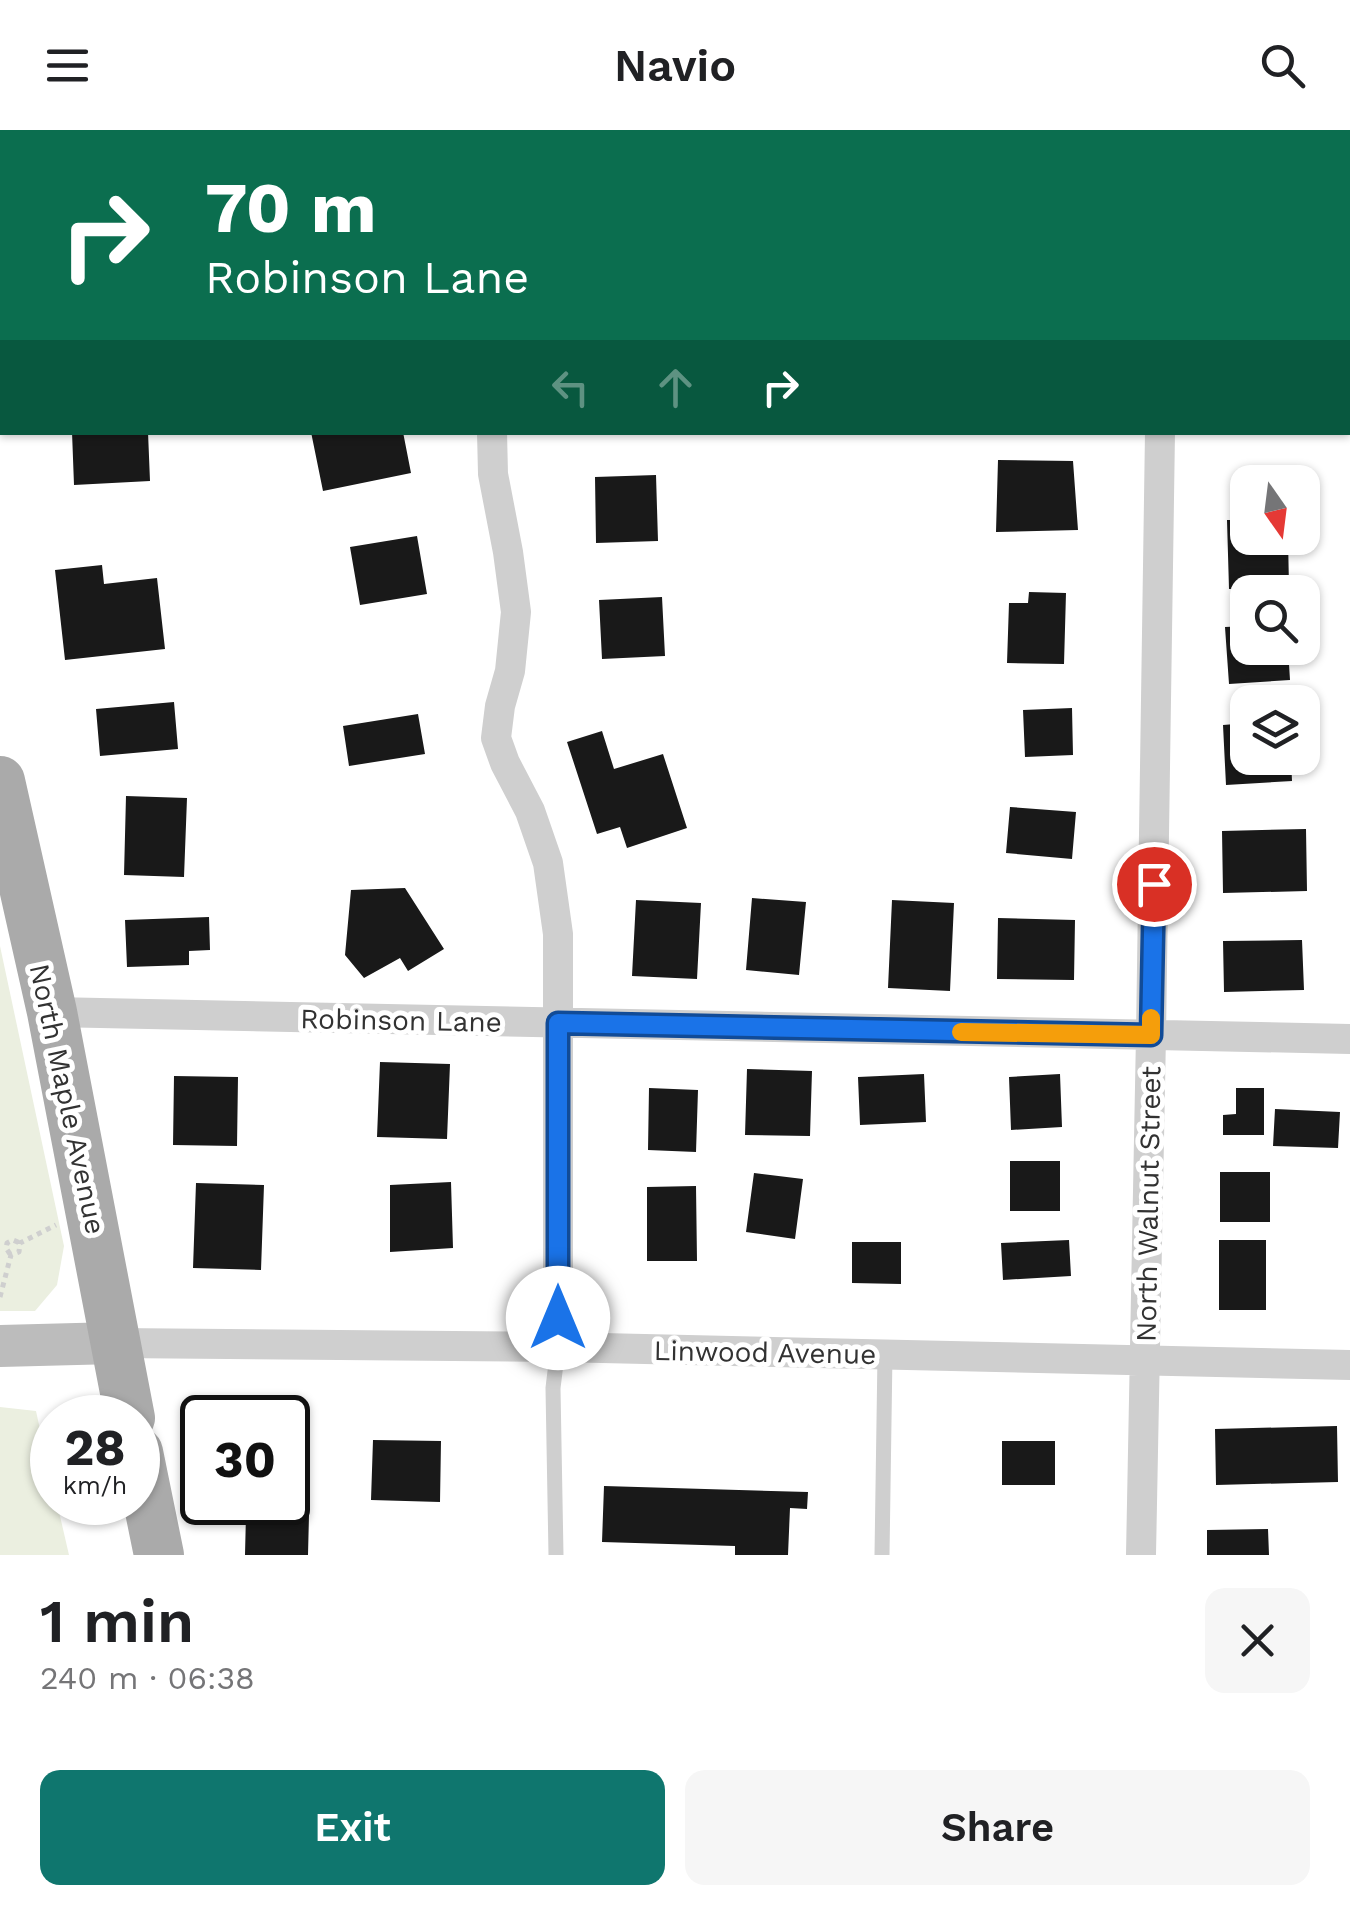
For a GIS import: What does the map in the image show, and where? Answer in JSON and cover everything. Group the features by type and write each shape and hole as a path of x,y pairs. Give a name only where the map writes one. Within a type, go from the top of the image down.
{"main road":[{"name":"North Maple Avenue","path":"0,781 6,840 52,1012 125,1395"},
{"name":"Linwood Avenue","path":"0,1346 115,1344"},
{"path":"154,1525 160,1555"}],"street":[{"path":"492,435 493,474 516,612 510,670 496,738 530,811 548,863 558,934 558,1348"},
{"name":"North Walnut Street","path":"1140,1555 1160,435"},
{"name":"Robinson Lane","path":"52,1012 1350,1039"},
{"name":"Linwood Avenue","path":"115,1344 558,1348 1350,1364"}],"lane":[{"path":"556,1555 553,1388 558,1348"},
{"path":"882,1555 886,1354"}],"path":[{"path":"0,1296 10,1254 6,1243 20,1243 90,1208"},
{"path":"10,1254 19,1252 20,1243"}],"shaded area":[{"path":"0,946 64,1246 57,1285 35,1311 0,1311"},
{"path":"0,1407 30,1410 30,1525 62,1525 69,1555 0,1555"}],"building":[{"path":"72,435 148,435 150,481 74,485"},
{"path":"312,435 404,435 411,473 323,491"},
{"path":"998,460 1073,461 1078,530 996,532"},
{"path":"656,475 658,541 596,543 595,477"},
{"path":"1227,520 1230,555 1288,555 1289,575 1230,575 1229,589"},
{"path":"417,536 427,594 360,605 350,547"},
{"path":"102,565 104,584 157,578 165,649 65,660 55,570"},
{"path":"1029,592 1066,593 1064,664 1007,663 1009,603 1028,603"},
{"path":"662,597 665,656 602,659 599,600"},
{"path":"1225,627 1230,627 1230,665 1289,665 1290,680 1229,684"},
{"path":"174,702 178,749 100,756 96,709"},
{"path":"1072,708 1073,755 1025,757 1023,710"},
{"path":"418,714 425,754 349,766 343,726"},
{"path":"1230,724 1230,775 1292,775 1292,781 1226,785 1223,725"},
{"path":"602,731 614,769 663,754 687,828 627,848 620,827 597,834 567,742"},
{"path":"126,796 187,798 184,877 124,875"},
{"path":"1010,807 1076,812 1072,859 1006,853"},
{"path":"1306,829 1307,891 1223,893 1222,831"},
{"path":"405,888 444,949 408,971 400,958 364,978 345,955 351,890"},
{"path":"752,898 806,902 799,975 746,970"},
{"path":"636,900 701,903 697,979 632,976"},
{"path":"892,900 954,903 950,991 888,988"},
{"path":"209,917 210,950 189,951 189,965 127,967 125,920"},
{"path":"998,918 1075,920 1074,980 997,979"},
{"path":"1302,940 1304,990 1224,992 1223,941"},
{"path":"380,1062 450,1064 447,1139 377,1137"},
{"path":"747,1069 812,1071 810,1136 745,1135"},
{"path":"924,1074 926,1122 860,1125 858,1077"},
{"path":"1060,1074 1062,1127 1011,1130 1009,1077"},
{"path":"174,1076 238,1077 237,1146 173,1145"},
{"path":"649,1088 698,1090 696,1152 648,1150"},
{"path":"1236,1088 1264,1088 1264,1135 1223,1135 1223,1115 1236,1114"},
{"path":"1275,1109 1340,1112 1338,1148 1273,1146"},
{"path":"1010,1161 1060,1161 1060,1211 1010,1211"},
{"path":"1220,1172 1270,1172 1270,1222 1220,1222"},
{"path":"754,1173 803,1179 795,1239 746,1232"},
{"path":"451,1182 453,1248 390,1252 390,1185"},
{"path":"196,1183 264,1185 261,1270 193,1268"},
{"path":"696,1186 697,1261 647,1261 647,1187"},
{"path":"1069,1240 1071,1276 1003,1280 1001,1243"},
{"path":"1219,1240 1266,1240 1266,1310 1219,1310"},
{"path":"852,1242 901,1242 901,1284 852,1283"},
{"path":"1337,1426 1338,1482 1216,1485 1215,1429"},
{"path":"373,1440 441,1441 440,1502 371,1500"},
{"path":"1002,1441 1055,1441 1055,1485 1002,1485"},
{"path":"604,1486 808,1492 807,1509 790,1508 788,1555 735,1555 735,1546 602,1542"},
{"path":"246,1525 309,1525 308,1555 245,1555"},
{"path":"1268,1529 1269,1555 1207,1555 1207,1530"}],"slow traffic":[{"path":"961,1032 1151,1035 1151,1018"}],"route":[{"path":"558,1318 558,1023 1151,1035 1154,884"}]}
